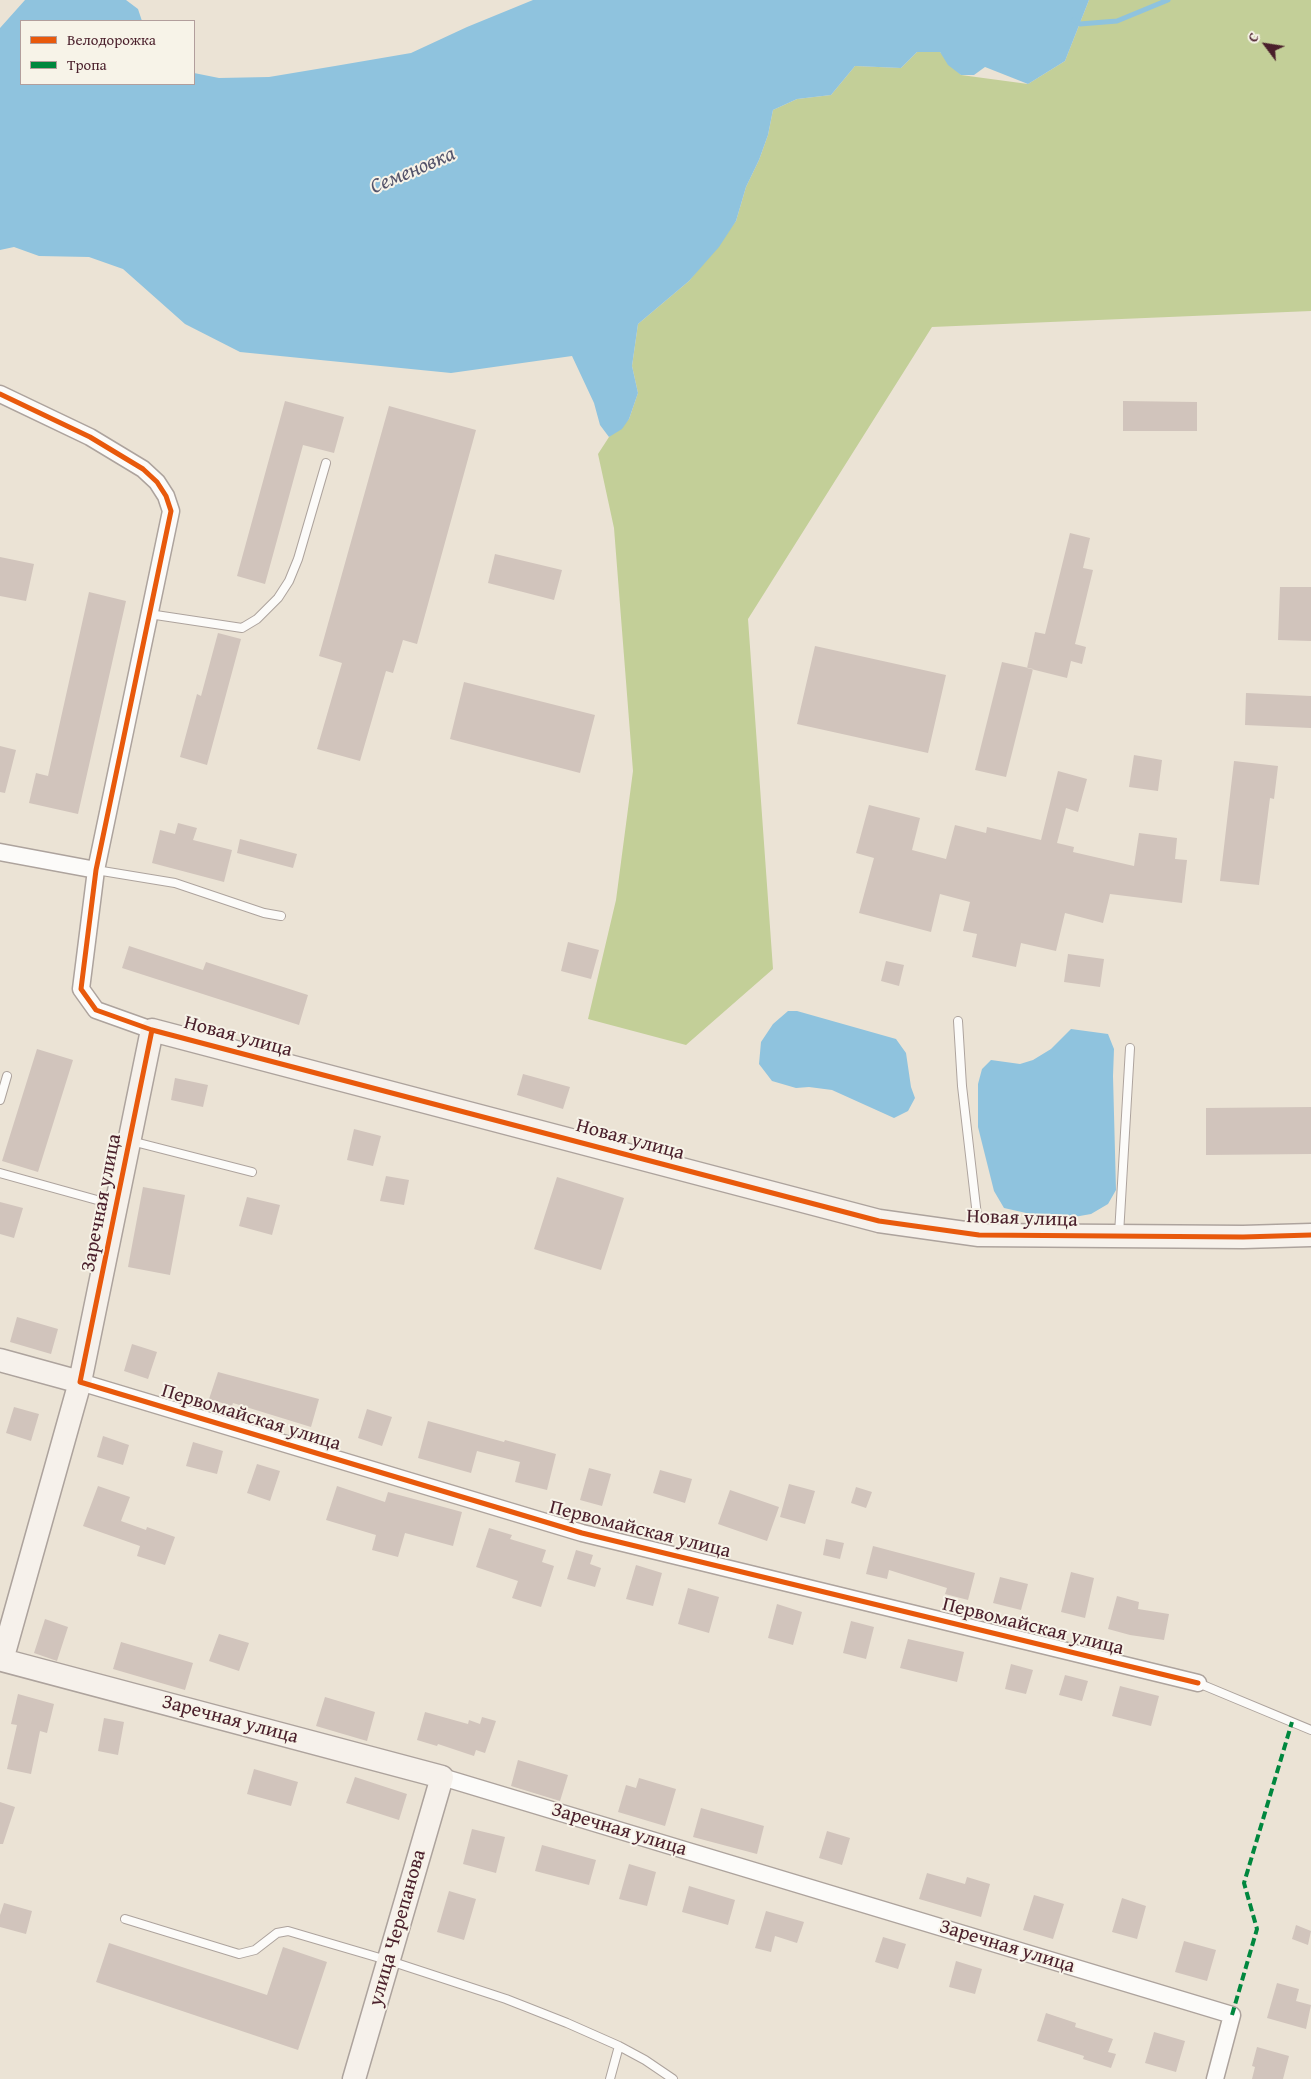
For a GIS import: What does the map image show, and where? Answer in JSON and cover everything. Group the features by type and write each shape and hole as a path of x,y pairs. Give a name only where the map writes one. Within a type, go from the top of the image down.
{"street":[{"name":"Новая улица","path":"0,394 90,437 143,468 157,482 166,496 171,511 96,870 81,990 96,1010 152,1030 879,1221 979,1235 1243,1238 1311,1235"},
{"path":"0,852 96,870"},
{"name":"Заречная улица","path":"152,1030 80,1382 1,1663 442,1777 1232,2015 1215,2079"},
{"name":"Первомайская улица","path":"0,1360 80,1382 582,1533 1198,1683"},
{"name":"улица Черепанова","path":"354,2079 390,1961 442,1777"}],"lane":[{"path":"149,614 242,628 257,619 278,598 289,581 298,559 326,463"},
{"path":"96,870 176,882 264,913 281,916"},
{"path":"958,1021 962,1086 979,1235"},
{"path":"1119,1236 1130,1048"},
{"path":"0,1100 7,1076"},
{"path":"129,1140 252,1172"},
{"path":"0,1173 117,1205"},
{"name":"Первомайская улица","path":"1198,1683 1311,1730"},
{"path":"125,1919 239,1954 255,1950 277,1933 288,1931 390,1961 506,1999 619,2046 645,2060 673,2079"},
{"path":"610,2079 619,2046"}],"green space":[{"path":"1089,0 1311,0 1311,311 932,327 748,619 773,969 686,1045 588,1019 616,900 633,771 614,528 598,454 609,437 629,419 638,393 632,366 638,324 689,281 736,221 746,187 768,135 773,110 797,99 831,95 855,66 901,68 917,52 940,52 961,75 1028,84 1065,61"}],"water":[{"path":"25,0 126,0 138,9 142,20 20,20 20,85 195,85 195,73 219,78 269,77 411,53 467,27 533,0 1089,0 1065,61 1028,84 985,67 974,75 961,75 948,65 940,52 917,52 901,68 855,66 831,95 797,99 773,110 768,135 746,187 736,221 719,247 689,281 638,324 632,366 638,393 629,419 622,429 609,437 600,425 594,403 572,356 451,373 240,352 185,324 123,269 89,257 39,256 14,247 0,250 0,28"},
{"path":"788,1011 797,1011 896,1039 906,1053 911,1087 915,1098 908,1111 894,1118 832,1090 809,1087 796,1088 772,1081 759,1064 761,1042 773,1024"},
{"path":"1071,1029 1108,1034 1114,1049 1116,1190 1108,1204 1091,1214 1074,1217 1035,1215 1004,1208 994,1191 978,1127 978,1084 982,1069 991,1060 1020,1064 1033,1060 1051,1049"}],"building":[{"path":"285,401 344,417 334,453 303,445 265,584 237,576"},
{"path":"1123,401 1197,402 1197,431 1123,431"},
{"path":"389,406 476,430 417,644 403,640 393,673 386,671 360,761 317,749 342,663 319,656"},
{"path":"1070,533 1090,538 1083,568 1093,570 1075,644 1086,647 1082,664 1071,661 1067,678 1027,668 1035,632 1045,634"},
{"path":"495,554 562,570 554,600 488,583"},
{"path":"0,557 34,564 26,601 0,596"},
{"path":"1280,587 1311,587 1311,641 1278,640"},
{"path":"89,592 126,601 78,814 29,803 36,773 48,776"},
{"path":"218,633 241,639 207,765 180,757 197,694 201,696"},
{"path":"815,646 946,675 928,753 797,724"},
{"path":"1002,662 1033,669 1006,777 975,770"},
{"path":"464,682 595,715 580,773 450,739"},
{"path":"1246,693 1311,696 1311,728 1245,725"},
{"path":"0,746 16,750 5,793 0,792"},
{"path":"1134,755 1162,760 1158,791 1129,787"},
{"path":"1234,761 1278,766 1274,799 1270,798 1259,885 1220,881"},
{"path":"1058,771 1087,779 1078,812 1066,808 1057,843 1074,847 1073,852 1134,866 1139,833 1177,838 1175,859 1187,860 1182,903 1110,894 1103,923 1065,913 1056,951 1021,943 1016,967 972,957 977,934 963,931 970,902 940,894 931,932 859,913 874,858 856,853 869,805 920,818 912,850 946,859 955,825 986,833 987,827 1041,840"},
{"path":"178,823 197,828 193,840 232,850 224,882 152,863 160,830 175,834"},
{"path":"240,839 297,854 293,868 237,853"},
{"path":"568,942 599,950 591,979 561,971"},
{"path":"129,946 203,970 206,962 308,995 299,1025 122,968"},
{"path":"1068,954 1104,959 1100,987 1064,982"},
{"path":"886,961 904,965 899,986 881,981"},
{"path":"37,1049 73,1060 38,1172 2,1161"},
{"path":"523,1074 570,1087 563,1109 517,1095"},
{"path":"175,1078 208,1085 203,1107 171,1100"},
{"path":"1311,1107 1311,1154 1206,1155 1206,1108"},
{"path":"354,1129 381,1136 373,1166 347,1160"},
{"path":"386,1176 409,1180 404,1205 380,1201"},
{"path":"557,1177 624,1198 601,1270 534,1249"},
{"path":"143,1187 185,1195 170,1275 128,1267"},
{"path":"247,1197 280,1205 272,1235 239,1226"},
{"path":"0,1202 23,1208 14,1238 0,1234"},
{"path":"17,1317 58,1329 51,1354 10,1342"},
{"path":"132,1344 157,1352 148,1379 124,1371"},
{"path":"218,1372 319,1399 311,1427 233,1403 232,1406 209,1399"},
{"path":"14,1407 39,1414 31,1441 6,1433"},
{"path":"367,1409 392,1417 382,1446 358,1438"},
{"path":"428,1421 556,1454 547,1490 515,1482 520,1462 477,1451 471,1473 418,1458"},
{"path":"103,1436 129,1445 123,1465 97,1457"},
{"path":"193,1442 223,1451 217,1474 186,1466"},
{"path":"257,1464 280,1471 270,1501 247,1493"},
{"path":"589,1468 611,1474 602,1506 580,1500"},
{"path":"660,1470 692,1479 685,1503 653,1493"},
{"path":"789,1484 815,1491 805,1524 780,1517"},
{"path":"98,1486 130,1497 121,1521 146,1530 147,1527 175,1537 165,1565 137,1556 140,1546 83,1526"},
{"path":"337,1486 385,1502 388,1492 462,1512 453,1546 405,1533 398,1557 372,1550 376,1535 326,1520"},
{"path":"856,1487 872,1492 866,1508 851,1503"},
{"path":"730,1490 779,1507 767,1541 718,1524"},
{"path":"489,1528 512,1535 510,1539 546,1550 542,1562 554,1566 541,1607 512,1598 518,1581 476,1567"},
{"path":"826,1539 844,1543 840,1559 823,1555"},
{"path":"873,1546 975,1573 968,1600 945,1594 947,1588 889,1570 887,1579 866,1574"},
{"path":"576,1550 593,1555 590,1564 601,1568 595,1587 567,1579"},
{"path":"636,1565 662,1573 653,1606 626,1599"},
{"path":"1071,1572 1094,1578 1085,1618 1061,1612"},
{"path":"1000,1577 1028,1584 1021,1610 993,1603"},
{"path":"688,1588 719,1597 709,1633 678,1624"},
{"path":"1117,1596 1139,1602 1138,1609 1169,1614 1164,1640 1130,1635 1108,1629"},
{"path":"777,1604 802,1612 793,1645 768,1638"},
{"path":"45,1619 68,1627 57,1661 34,1653"},
{"path":"851,1621 874,1627 866,1659 843,1653"},
{"path":"219,1634 249,1643 239,1671 209,1661"},
{"path":"908,1639 964,1652 957,1682 900,1668"},
{"path":"121,1642 193,1663 185,1690 113,1669"},
{"path":"1011,1664 1033,1670 1026,1694 1005,1689"},
{"path":"1065,1675 1088,1681 1082,1701 1059,1695"},
{"path":"1120,1686 1159,1696 1151,1726 1112,1716"},
{"path":"18,1694 54,1704 47,1733 40,1731 31,1774 7,1769 17,1725 11,1724"},
{"path":"325,1697 375,1712 367,1741 316,1726"},
{"path":"425,1712 468,1724 469,1720 480,1724 482,1717 496,1721 485,1753 476,1750 474,1756 438,1744 437,1746 417,1740"},
{"path":"104,1718 124,1722 118,1755 98,1751"},
{"path":"518,1760 568,1775 560,1801 511,1786"},
{"path":"254,1769 298,1782 291,1806 247,1794"},
{"path":"355,1777 407,1794 399,1820 346,1803"},
{"path":"639,1778 676,1789 665,1826 618,1812 626,1785 636,1788"},
{"path":"0,1802 15,1807 3,1844 0,1844"},
{"path":"701,1808 764,1826 757,1854 693,1837"},
{"path":"472,1829 505,1837 496,1873 463,1864"},
{"path":"827,1831 850,1838 842,1865 819,1858"},
{"path":"542,1845 596,1860 589,1885 535,1871"},
{"path":"629,1864 656,1872 647,1906 619,1899"},
{"path":"927,1873 965,1884 967,1877 990,1884 981,1917 919,1899"},
{"path":"689,1886 735,1900 728,1925 682,1912"},
{"path":"449,1891 476,1899 464,1940 437,1932"},
{"path":"1034,1895 1064,1904 1053,1939 1023,1930"},
{"path":"1122,1898 1146,1906 1137,1939 1112,1932"},
{"path":"4,1903 32,1911 26,1934 0,1927 0,1915"},
{"path":"766,1911 804,1922 797,1943 775,1936 771,1952 755,1948"},
{"path":"1296,1925 1311,1931 1308,1945 1292,1939"},
{"path":"883,1937 906,1944 898,1969 875,1962"},
{"path":"1184,1941 1216,1950 1207,1981 1175,1972"},
{"path":"109,1943 267,1995 283,1947 327,1962 298,2050 96,1982"},
{"path":"956,1961 982,1969 975,1994 949,1987"},
{"path":"1277,1983 1299,1989 1296,2001 1311,2005 1306,2029 1267,2018"},
{"path":"1046,2013 1076,2023 1075,2027 1113,2039 1108,2052 1116,2054 1111,2068 1083,2059 1084,2056 1037,2041"},
{"path":"1154,2032 1185,2041 1176,2072 1145,2063"},
{"path":"1257,2047 1289,2056 1283,2079 1252,2079 1255,2067 1252,2066"}],"waterway":[{"name":"Семеновка","path":"1074,20 1080,24 1117,21 1168,0"}],"marked path":[{"path":"1232,2015 1257,1929 1244,1883 1292,1722"}],"cycle path":[{"path":"0,394 90,437 143,469 157,482 166,496 171,511 96,870 81,989 96,1010 152,1030 879,1221 979,1235 1243,1237 1311,1235"},
{"path":"152,1030 80,1382 582,1533 1198,1683"}]}
